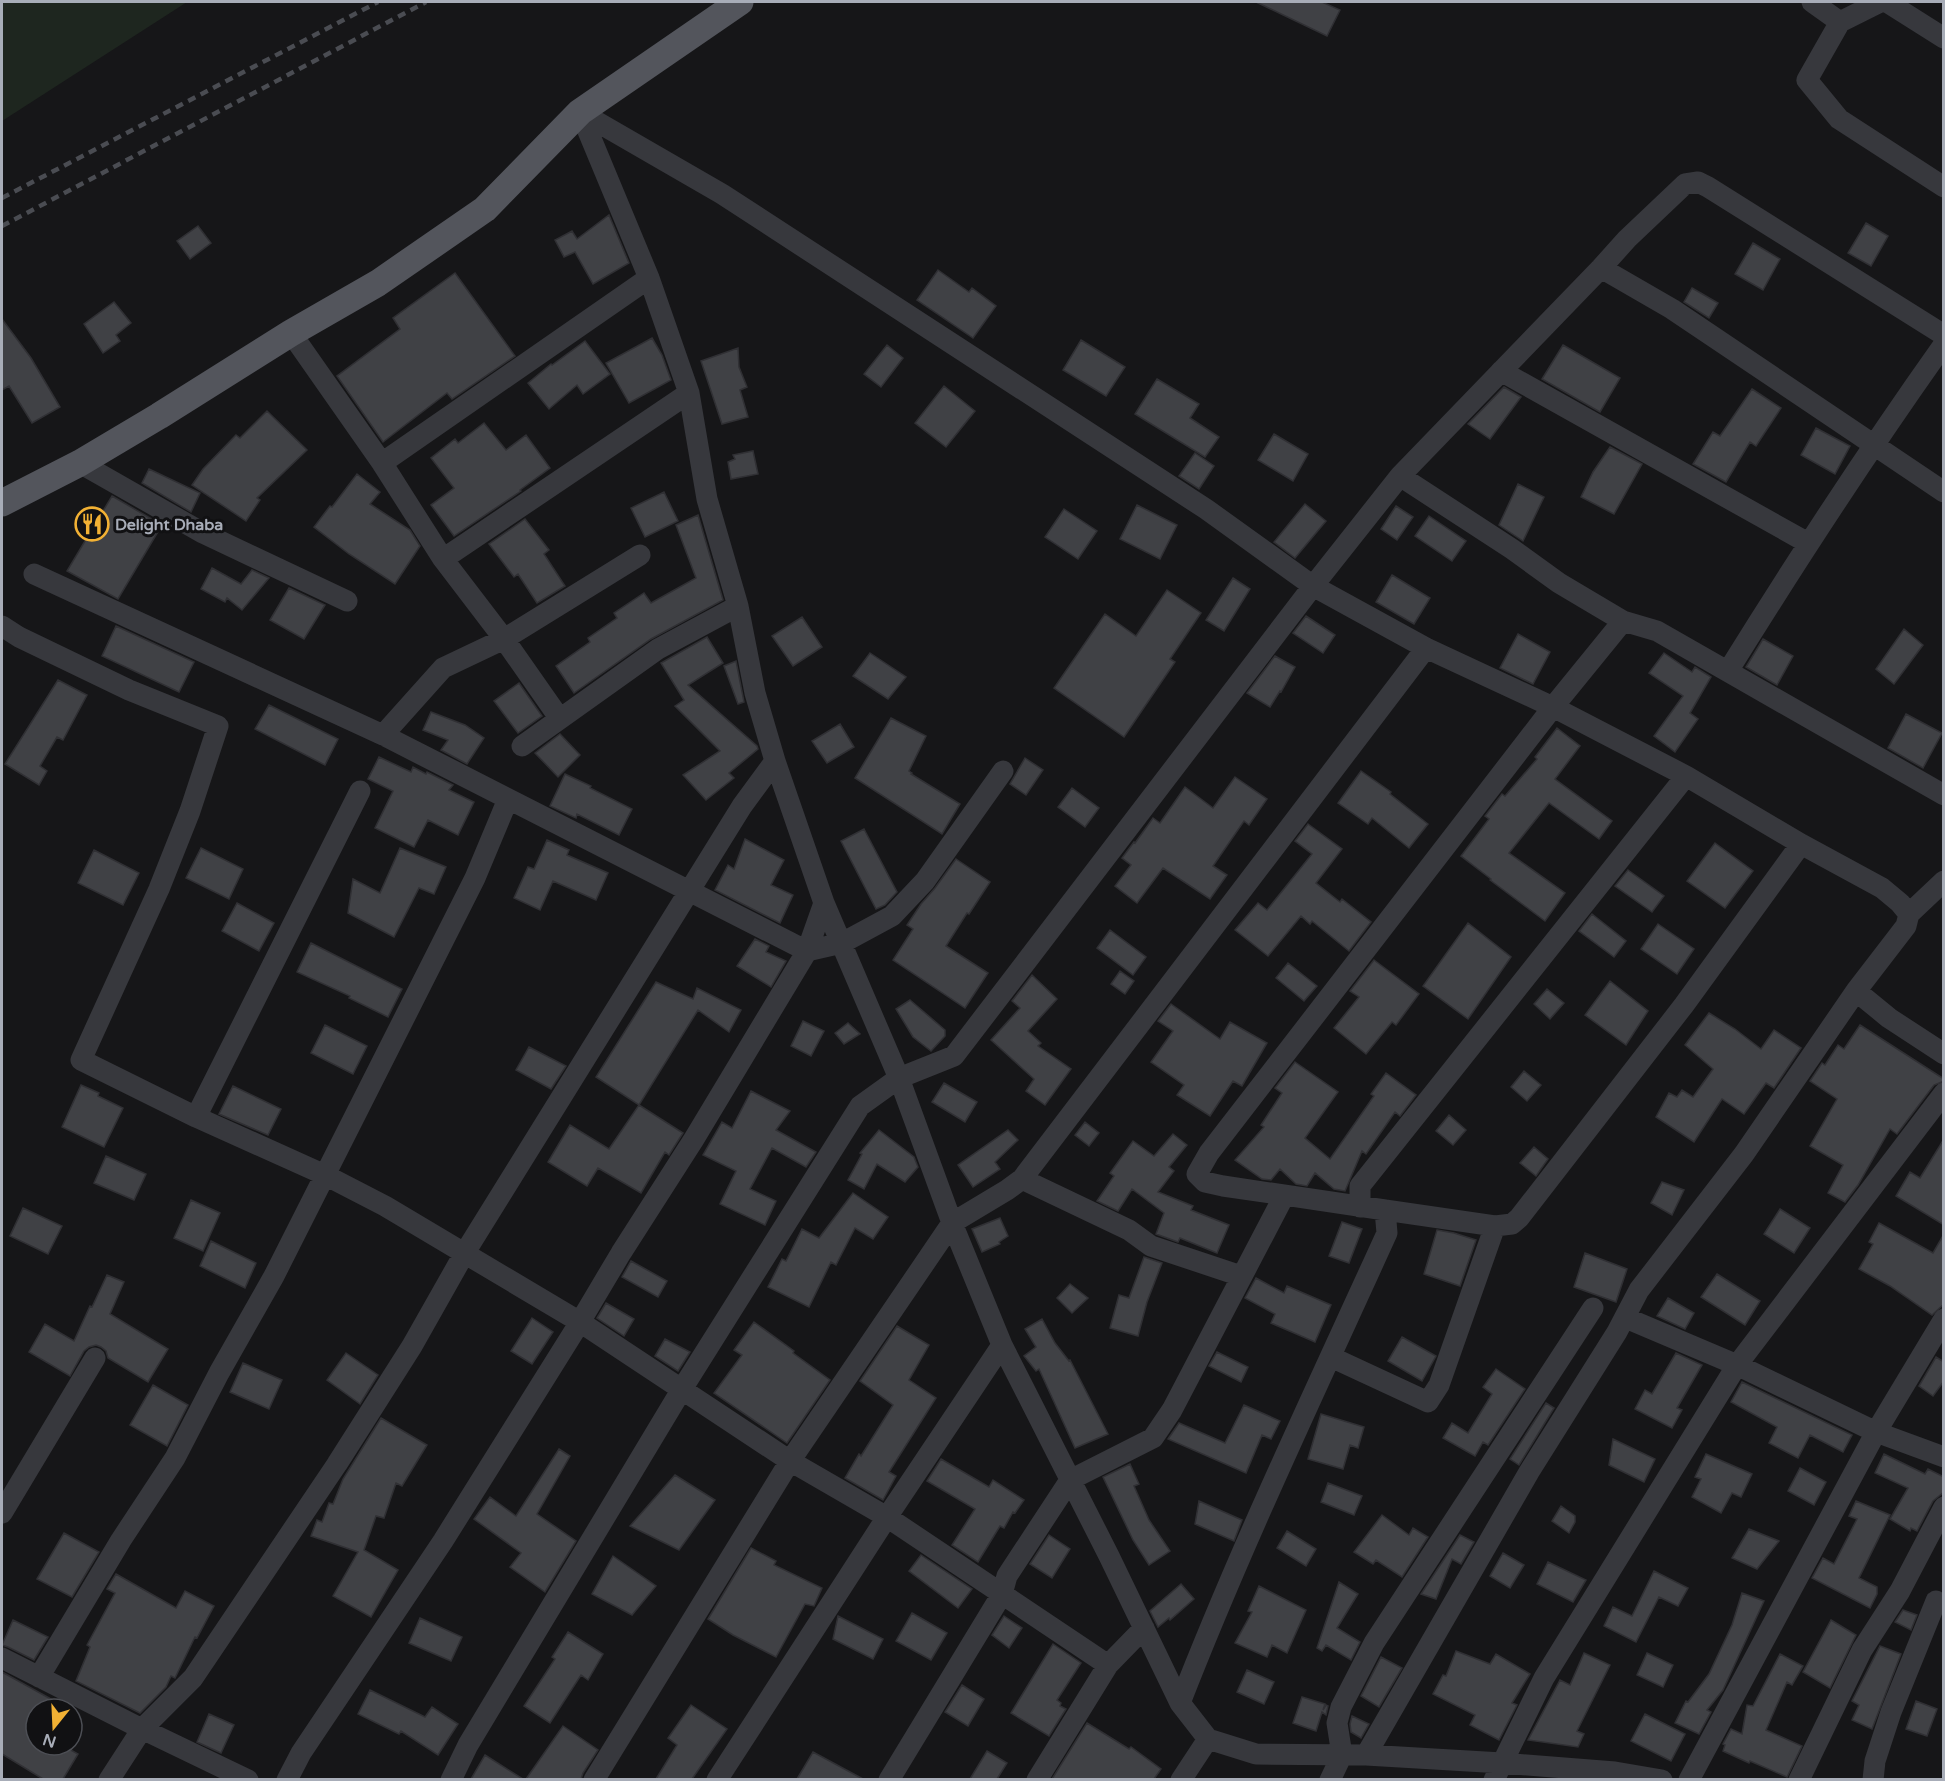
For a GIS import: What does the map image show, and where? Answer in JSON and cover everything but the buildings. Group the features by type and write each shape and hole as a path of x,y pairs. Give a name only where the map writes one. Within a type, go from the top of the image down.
{"main road":[{"path":"2,503 80,463 291,333 378,283 485,209 580,112 740,2"}],"street":[{"path":"1812,2 1840,22"},
{"path":"1880,2 1840,22 1807,80 1839,119 1944,187"},
{"path":"1887,2 1944,38"},
{"path":"580,112 649,278 689,393 707,499 738,606 755,693 775,761 824,903 899,1078 952,1223 1002,1345 1180,1703 1208,1739 1256,1754 1366,1755 1498,1771 1615,1772 1658,1779"},
{"path":"580,112 732,200 1206,509 1313,586 1426,648 1553,707 1686,776 1801,844 1882,888 1909,914"},
{"path":"451,1779 468,1745 682,1389 860,1106 899,1078 954,1056 1313,586 1400,476 1627,239 1685,184 1698,182 1944,335"},
{"path":"1601,268 1672,309 1944,492"},
{"path":"382,464 649,278"},
{"path":"291,333 382,464 443,559 504,639 560,719"},
{"path":"1728,670 1873,444 1944,344"},
{"path":"1501,370 1808,543"},
{"path":"443,559 689,393"},
{"path":"80,463 203,534 347,601"},
{"path":"1400,476 1512,549 1559,584 1623,621 1657,631 1944,795"},
{"path":"383,735 442,668 504,639 640,555"},
{"path":"34,574 383,735 807,951 842,942 892,916 925,881 1003,771"},
{"path":"522,746 658,649 738,606"},
{"path":"1623,621 1553,707 1209,1153 1197,1174 1205,1182 1284,1196 1495,1226 1512,1224 1684,1005 1801,844"},
{"path":"2,626 19,638 129,690 218,726 190,811 159,889 81,1060 196,1117 325,1175 385,1206 580,1322 790,1461 887,1517 1108,1665"},
{"path":"594,1779 790,1461 952,1223 1022,1179 1426,648"},
{"path":"109,1779 142,1729 193,1678 337,1464 412,1346 464,1254 742,806 775,761"},
{"path":"1360,1207 1360,1186 1686,776"},
{"path":"196,1117 360,791"},
{"path":"39,1677 121,1540 175,1458 219,1372 274,1276 475,878 508,799"},
{"path":"1366,1755 1528,1472 1626,1318 1639,1290 1744,1154 1856,991 1906,926 1909,914 1944,881"},
{"path":"288,1779 301,1753 443,1541 694,1139 807,951 824,903"},
{"path":"1856,991 1888,1018 1944,1054"},
{"path":"1498,1771 1544,1678 1737,1365 1944,1093"},
{"path":"1022,1179 1129,1230 1151,1246 1241,1276"},
{"path":"890,1779 1002,1594 1007,1576 1070,1480 1154,1438 1173,1410 1284,1196"},
{"path":"1180,1703 1216,1610 1387,1233 1385,1210"},
{"path":"1331,1357 1428,1402 1439,1385 1495,1226"},
{"path":"1330,1779 1342,1755 1338,1723 1341,1707 1374,1643 1593,1308"},
{"path":"1626,1318 1737,1365 1876,1432 1944,1456"},
{"path":"1689,1779 1876,1432 1944,1319"},
{"path":"717,1779 1002,1345"},
{"path":"2,1513 95,1358"},
{"path":"1799,1779 1862,1650 1900,1591 1944,1507"},
{"path":"1873,1779 1875,1761 1891,1712 1940,1602 1900,1591"},
{"path":"1037,1779 1108,1665 1144,1628"},
{"path":"2,1658 142,1729 248,1779"},
{"path":"1181,1779 1208,1739"}],"shaded area":[{"path":"2,2 187,2 2,121"}],"railway":[{"path":"2,198 378,2"},
{"path":"2,226 426,2"}],"place":[{"name":"Delight Dhaba","path":"92,524"}]}
